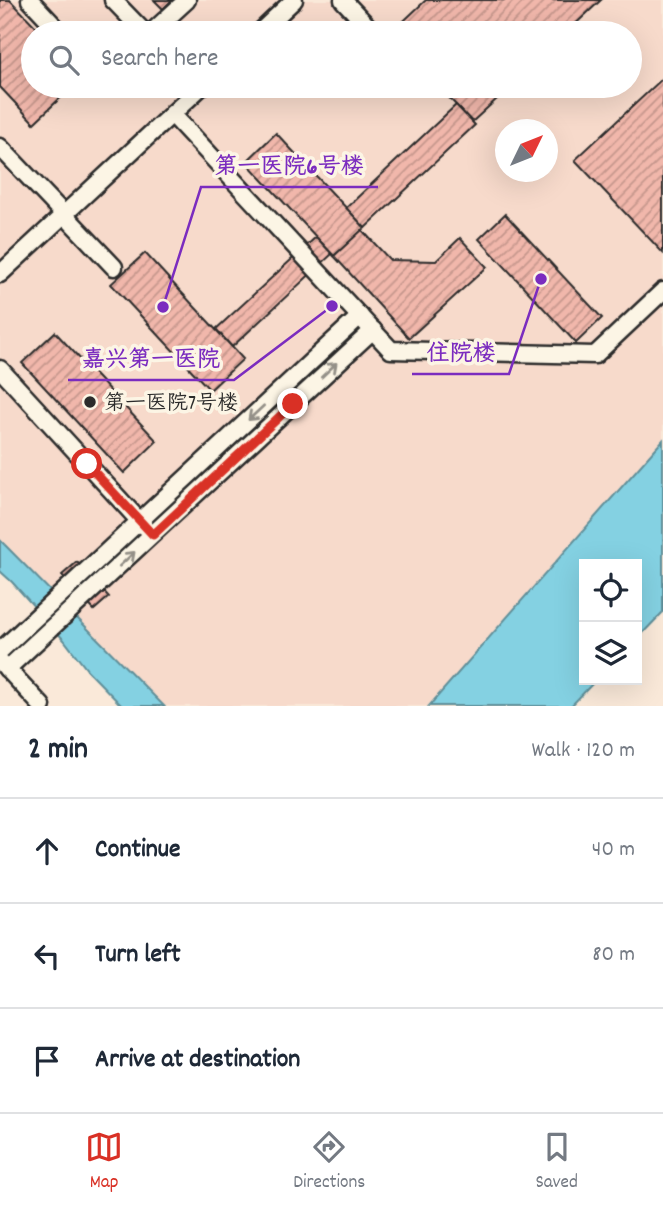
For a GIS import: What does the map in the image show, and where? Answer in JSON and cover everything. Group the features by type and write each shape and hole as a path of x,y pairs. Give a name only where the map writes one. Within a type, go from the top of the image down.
{"street":[{"path":"30,0 50,21"},
{"path":"114,0 134,21"},
{"path":"164,21 187,0"},
{"path":"271,21 293,0"},
{"path":"343,0 363,21"},
{"path":"0,274 187,98"},
{"path":"172,114 391,350 595,355 663,291"},
{"path":"0,147 114,267"},
{"path":"0,651 360,316"},
{"path":"42,706 4,665 46,634 373,330"},
{"path":"0,369 153,535"}],"shaded area":[{"path":"0,0 663,0 663,440 429,706 164,706 0,540"}],"water":[{"path":"663,440 663,612 642,634 642,559 579,559 579,685 591,685 571,706 429,706"},
{"path":"0,540 164,706 122,706 0,571"}],"building":[{"path":"0,0 10,0 30,21 21,21 21,98 60,98 34,123 0,87"},
{"path":"154,0 172,0 163,9"},
{"path":"426,0 601,0 579,21 404,21"},
{"path":"663,78 663,253 575,160"},
{"path":"449,98 498,98 472,122"},
{"path":"456,105 475,125 365,228 346,208"},
{"path":"276,133 365,228 334,256 246,162"},
{"path":"505,214 602,318 576,343 479,239"},
{"path":"362,230 390,260 436,261 460,238 487,267 409,338 334,256"},
{"path":"316,237 332,254 232,347 216,329"},
{"path":"145,253 243,359 210,390 111,284"},
{"name":"第一医院7号楼","path":"55,332 157,441 124,473 22,363"},
{"path":"77,562 109,597 94,610 62,575"}],"place":[{"name":"住院楼","path":"541,279"},
{"name":"嘉兴第一医院","path":"332,306"},
{"name":"第一医院6号楼","path":"163,307"},
{"name":"第一医院7号楼","path":"90,402"}],"route":[{"path":"87,464 153,535 293,404"}]}
